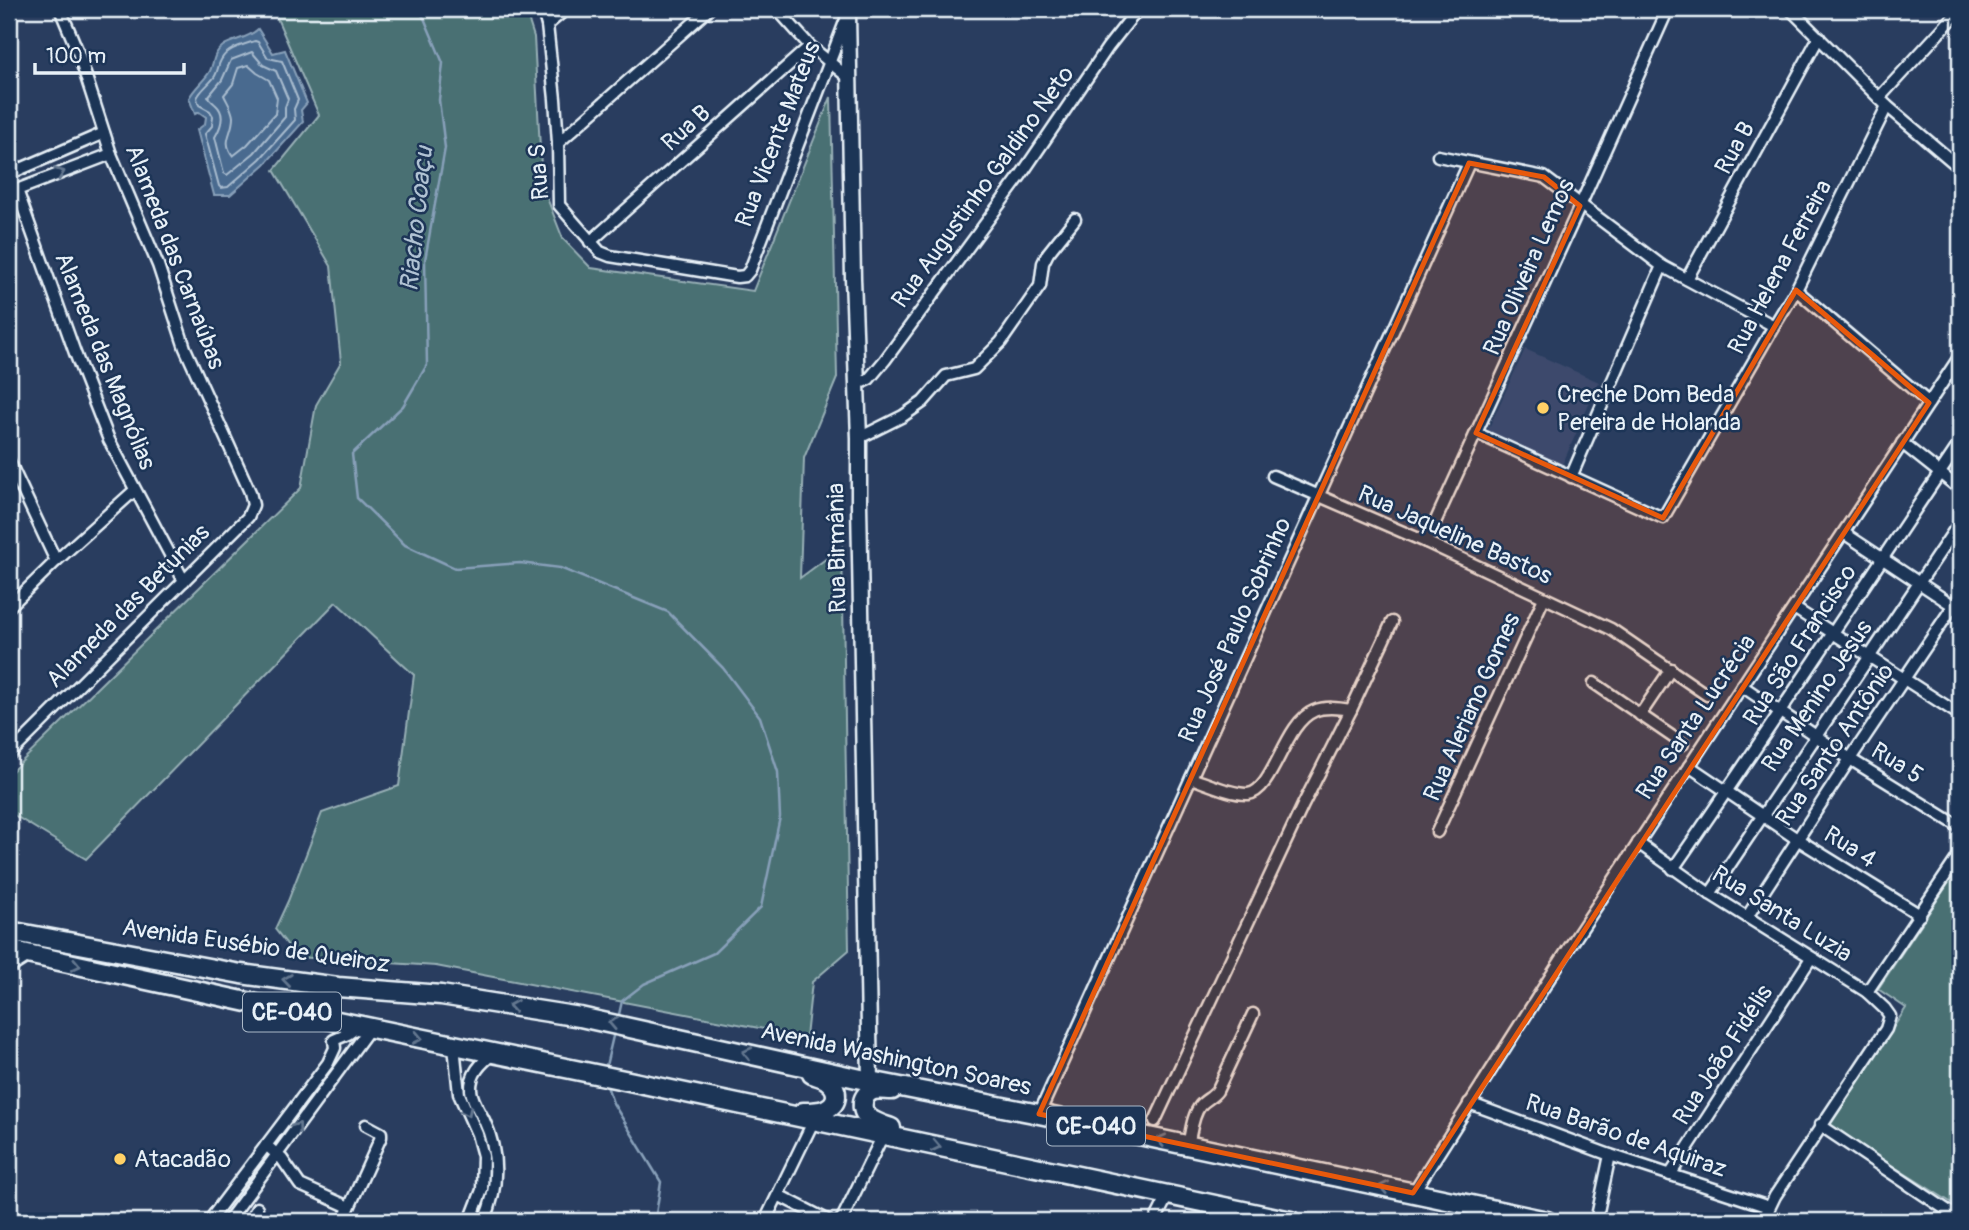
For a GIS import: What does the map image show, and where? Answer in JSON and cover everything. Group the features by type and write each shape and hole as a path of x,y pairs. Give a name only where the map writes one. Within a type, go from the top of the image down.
{"highway":[{"name":"Avenida Eusébio de Queiroz","path":"9,931 253,975 338,987 441,995 646,1030"},
{"name":"Avenida Eusébio de Queiroz","path":"9,950 454,1046 782,1113"},
{"name":"Avenida Washington Soares","path":"646,1030 870,1081 1547,1221"},
{"path":"782,1113 822,1111 830,1107 837,1098 835,1087 827,1080 794,1064"},
{"path":"907,1140 900,1132 868,1118 862,1110 863,1103 866,1096 873,1091 916,1090"},
{"name":"CE-040","path":"782,1113 1270,1219 1291,1221"}],"street":[{"name":"Alameda das Carnaúbas","path":"60,9 78,52 111,154 158,265 185,348 250,492 253,505 248,517"},
{"name":"Rua S","path":"542,9 548,25 558,144 559,205 590,242 600,252 610,256 737,277 747,274"},
{"path":"548,25 566,9"},
{"path":"558,144 709,9"},
{"path":"777,9 810,46 849,78"},
{"name":"Rua Augustinho Galdino Neto","path":"856,385 867,380 885,360 1020,175 1108,47 1138,9"},
{"name":"Rua Oliveira Lemos","path":"1426,542 1668,9"},
{"path":"1790,9 1883,102 1960,168"},
{"name":"Rua Helena Ferreira","path":"1571,477 1663,518 1796,290 1883,102 1960,10"},
{"name":"Rua Birmânia","path":"849,12 870,1081"},
{"name":"Rua Vicente Mateus","path":"747,274 849,12"},
{"name":"Rua B","path":"1687,279 1819,37"},
{"name":"Rua B","path":"590,242 810,46"},
{"path":"9,171 104,133"},
{"path":"13,192 111,154"},
{"path":"1438,156 1544,177 1662,266 1774,326"},
{"name":"Rua José Paulo Sobrinho","path":"1039,1114 1469,163"},
{"name":"Alameda das Magnólias","path":"13,192 110,440 184,581"},
{"path":"859,438 923,402 946,376 974,369 1001,342 1035,296 1048,253 1074,219"},
{"path":"1476,433 1571,477 1662,266"},
{"path":"1796,290 1929,403"},
{"name":"Rua Santa Lucrécia","path":"1413,1193 1637,843 1960,356"},
{"path":"1950,371 1960,378"},
{"path":"1902,443 1960,489"},
{"name":"Rua São Francisco","path":"1673,869 1782,712 1960,443"},
{"path":"9,461 56,561"},
{"name":"Rua Jaqueline Bastos","path":"1273,476 1426,542 1620,634 1707,695"},
{"path":"9,607 135,490"},
{"name":"Alameda das Betunias","path":"9,755 248,517"},
{"name":"Rua Menino Jesus","path":"1710,894 1960,522"},
{"path":"1844,533 1957,608"},
{"name":"Rua Santo Antônio","path":"1747,917 1850,758 1957,608 1960,596"},
{"name":"Rua Aleriano Gomes","path":"1437,832 1544,598"},
{"path":"1794,608 1960,715"},
{"path":"1155,1121 1392,622"},
{"path":"1640,715 1671,669"},
{"path":"1594,683 1683,744"},
{"name":"Rua 5","path":"1742,686 1960,827"},
{"path":"1191,778 1240,793 1253,793 1266,780 1285,744 1304,717 1323,708 1351,710"},
{"name":"Rua 4","path":"1689,766 1797,839 1920,915"},
{"name":"Rua Santa Luzia","path":"1637,843 1710,894 1867,992 1888,1013 1886,1029 1820,1125"},
{"path":"1867,992 1960,854"},
{"path":"9,966 28,954"},
{"name":"Rua João Fidélis","path":"1670,1175 1811,958"},
{"path":"1188,1145 1199,1106 1217,1091 1253,1014"},
{"path":"209,1221 328,1063 335,1048 334,1040 365,1027"},
{"path":"228,1221 278,1154 365,1027"},
{"path":"454,1046 459,1094 477,1134 483,1156 482,1190 471,1221"},
{"path":"484,1221 494,1192 495,1154 471,1091 475,1071 493,1054"},
{"name":"Rua Barão de Aquiraz","path":"1469,1103 1610,1155 1769,1207"},
{"path":"765,1221 814,1120"},
{"path":"342,1221 382,1137 381,1133 366,1125"},
{"path":"1763,1221 1820,1125 1960,1219"},
{"path":"839,1221 883,1135"},
{"path":"266,1145 287,1164 300,1185 349,1208"},
{"path":"1596,1221 1610,1155"},
{"path":"778,1195 829,1221"},
{"path":"1157,1221 1168,1195"},
{"path":"250,1221 257,1208"}],"highlighted area":[{"path":"1469,163 1544,177 1580,206 1476,433 1663,518 1796,290 1929,403 1413,1193 1039,1114"}],"shaded area":[{"name":"Creche Dom Beda Pereira de Holanda","path":"1525,349 1599,382 1563,463 1556,467 1486,434"}],"green space":[{"path":"273,9 525,9 534,37 542,185 563,239 591,268 753,291 831,97 837,378 804,458 800,578 842,547 849,950 812,982 806,1037 436,966 297,957 275,929 322,813 399,786 414,675 336,602 86,859 9,812 9,774 301,488 316,405 341,362 331,266 274,170 319,115"},
{"path":"1960,866 1960,1208 1829,1126 1906,1008 1878,989"}],"water":[{"path":"258,29 273,53 285,50 307,103 301,110 303,122 265,164 230,195 214,195 197,130 205,124 206,117 199,112 195,114 189,98 210,71 220,49"}],"waterway":[{"name":"Riacho Coaçu","path":"418,9 443,63 439,100 445,148 425,260 427,365 403,406 352,454 357,498 405,545 455,568 520,563 560,568 668,612 723,668 760,717 778,772 780,817 761,907 714,953 644,984 622,1001 618,1019"},
{"name":"Riacho Coaçu","path":"605,1070 614,1032"},
{"name":"Riacho Coaçu","path":"606,1083 613,1103 661,1182 656,1214 651,1221"}],"place":[{"name":"Creche Dom Beda Pereira de Holanda","path":"1543,408"},
{"name":"Atacadão","path":"120,1159"}]}
